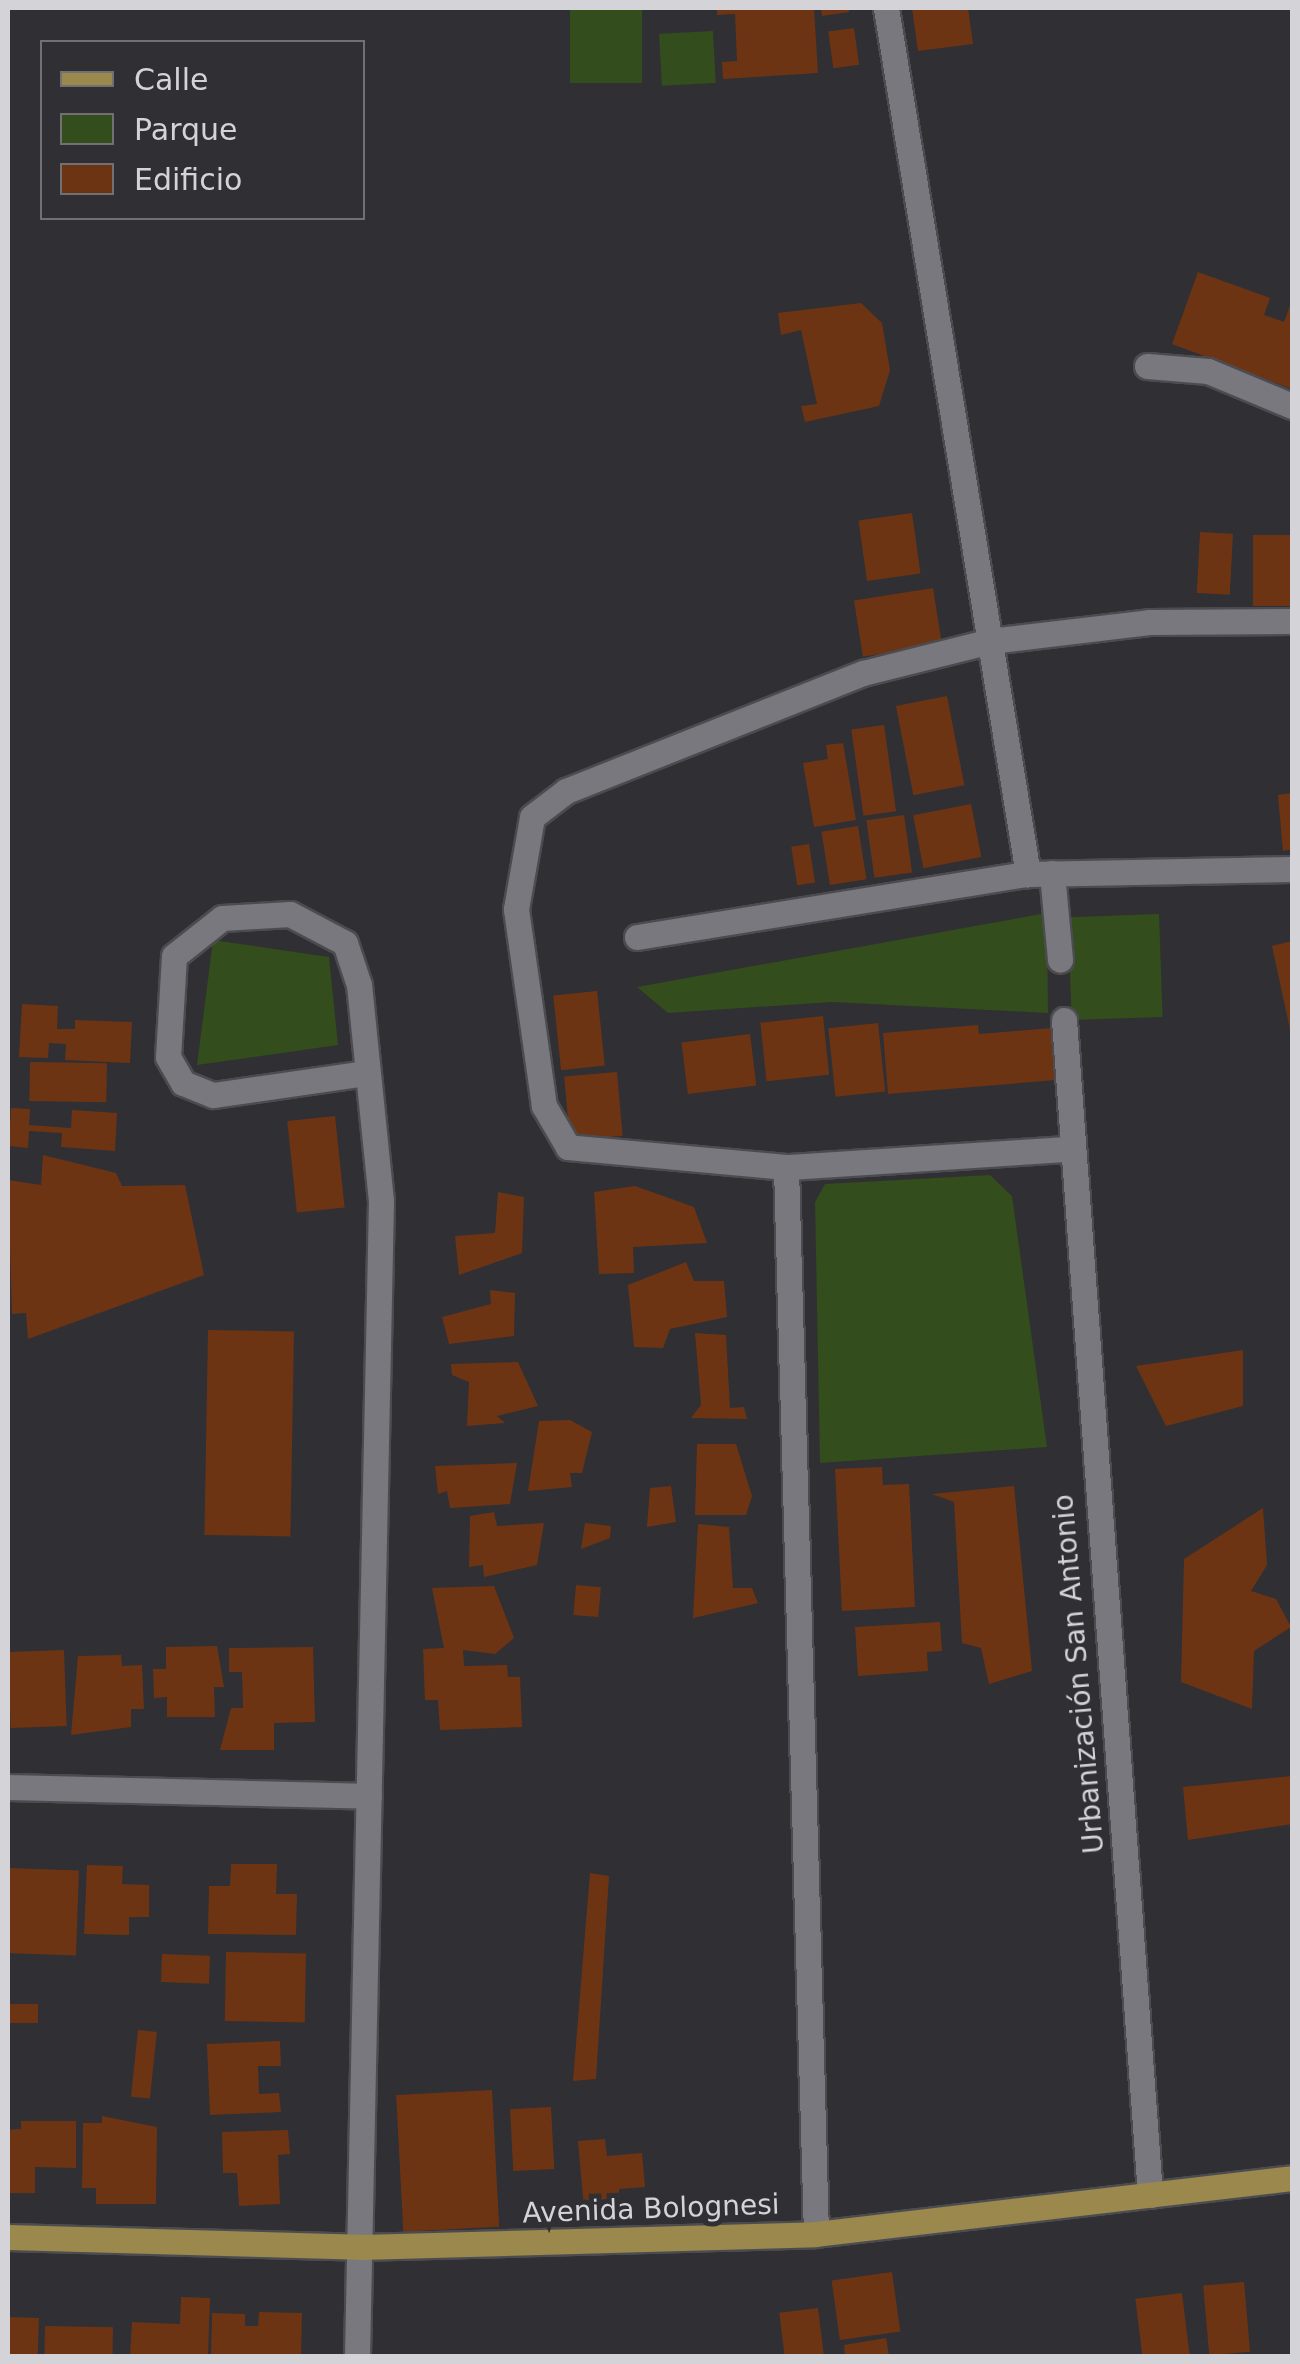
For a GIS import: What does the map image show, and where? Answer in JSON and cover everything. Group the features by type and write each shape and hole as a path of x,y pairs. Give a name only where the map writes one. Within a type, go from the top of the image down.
{"main road":[{"name":"Avenida Bolognesi","path":"8,2237 360,2246 816,2234 1292,2178"}],"street":[{"path":"886,8 990,641 1060,960"},
{"path":"1147,366 1208,371 1292,406"},
{"path":"1067,1149 786,1167 607,1154 568,1147 552,1132 516,909 532,817 566,791 863,674 990,641 1149,622 1292,621"},
{"path":"636,937 1040,873 1292,869"},
{"path":"357,2356 381,1201 356,964 329,930 290,914 222,918 174,956 168,1056 183,1084 213,1094 366,1073"},
{"name":"Urbanización San Antonio","path":"1064,1020 1074,1112 1067,1149 1150,2194"},
{"path":"786,1167 816,2234"},
{"path":"8,1787 369,1796"}],"green space":[{"path":"570,8 642,8 642,83 570,83"},
{"path":"713,31 716,83 662,86 659,34"},
{"path":"1047,913 1048,1013 832,1002 668,1013 637,987"},
{"path":"1159,914 1163,1017 1072,1020 1068,917"},
{"path":"213,940 329,957 338,1045 197,1065"},
{"path":"990,1175 1012,1196 1047,1447 820,1463 815,1202 825,1184"}],"building":[{"path":"717,8 814,8 818,73 723,79 722,62 737,61 735,14 717,15"},
{"path":"821,8 849,8 849,12 822,16"},
{"path":"912,8 968,8 973,44 918,51"},
{"path":"854,28 859,65 833,68 828,32"},
{"path":"1198,272 1270,298 1264,315 1284,322 1292,300 1292,389 1172,344"},
{"path":"861,303 882,323 890,370 879,406 805,422 801,406 817,404 801,330 781,335 778,313"},
{"path":"912,513 920,573 867,581 859,521"},
{"path":"1200,532 1233,534 1230,595 1197,593"},
{"path":"1253,535 1292,535 1292,606 1253,606"},
{"path":"933,588 942,644 863,657 854,601"},
{"path":"947,696 964,785 913,795 896,706"},
{"path":"884,725 896,811 863,816 851,730"},
{"path":"843,743 856,820 814,827 803,763 828,759 826,745"},
{"path":"1292,793 1292,849 1283,851 1278,795"},
{"path":"971,804 981,857 923,868 913,815"},
{"path":"904,815 912,872 874,878 866,820"},
{"path":"858,826 866,879 830,885 821,832"},
{"path":"809,844 815,883 797,885 791,847"},
{"path":"1292,941 1292,1034 1291,1034 1272,946"},
{"path":"597,991 605,1066 561,1070 553,996"},
{"path":"22,1004 58,1006 57,1029 75,1029 75,1020 132,1022 130,1063 65,1060 66,1044 49,1043 48,1058 19,1057"},
{"path":"823,1016 829,1075 767,1081 760,1023"},
{"path":"878,1023 885,1092 835,1097 828,1028"},
{"path":"978,1025 979,1034 1052,1028 1056,1080 888,1094 883,1033"},
{"path":"750,1034 756,1086 688,1094 682,1042"},
{"path":"30,1062 107,1063 106,1102 29,1101"},
{"path":"617,1072 623,1136 570,1140 564,1077"},
{"path":"11,1108 30,1109 29,1125 71,1128 72,1110 117,1113 115,1151 61,1147 62,1133 29,1131 28,1148 9,1146"},
{"path":"335,1116 345,1207 297,1213 287,1121"},
{"path":"43,1155 116,1173 122,1186 185,1185 204,1275 28,1339 26,1313 12,1314 8,1180 41,1185"},
{"path":"635,1186 694,1207 707,1243 633,1247 634,1273 599,1274 594,1192"},
{"path":"498,1192 524,1197 522,1253 459,1275 455,1236 495,1233"},
{"path":"686,1262 694,1281 724,1281 727,1317 670,1329 663,1348 634,1347 628,1285"},
{"path":"490,1290 515,1293 514,1336 449,1344 442,1317 491,1304"},
{"path":"208,1330 294,1332 290,1536 204,1535"},
{"path":"695,1333 726,1335 730,1408 744,1407 747,1419 691,1418 701,1405"},
{"path":"1243,1350 1243,1406 1166,1426 1136,1366"},
{"path":"518,1362 538,1406 497,1416 505,1423 467,1426 469,1382 452,1375 451,1364"},
{"path":"570,1420 592,1432 582,1473 570,1473 572,1487 528,1491 539,1421"},
{"path":"697,1444 736,1444 752,1496 746,1515 695,1515"},
{"path":"517,1463 510,1504 450,1508 447,1491 438,1494 435,1466"},
{"path":"882,1467 883,1485 909,1484 915,1607 842,1611 835,1469"},
{"path":"671,1486 676,1522 647,1527 650,1488"},
{"path":"1014,1486 1032,1671 989,1684 981,1648 962,1643 954,1502 932,1494"},
{"path":"1263,1508 1267,1565 1251,1591 1276,1599 1291,1627 1254,1651 1252,1709 1181,1682 1184,1559"},
{"path":"494,1512 497,1526 544,1523 537,1565 484,1577 483,1565 469,1567 470,1516"},
{"path":"585,1523 611,1526 610,1538 581,1549"},
{"path":"698,1524 729,1527 733,1588 752,1588 758,1603 693,1618"},
{"path":"576,1585 601,1587 598,1617 573,1615"},
{"path":"494,1586 514,1638 495,1654 463,1650 464,1666 507,1665 508,1677 520,1677 522,1727 440,1730 438,1700 425,1700 423,1649 444,1648 432,1588"},
{"path":"940,1622 942,1651 927,1652 928,1671 858,1676 855,1627"},
{"path":"217,1646 224,1687 214,1687 215,1717 167,1717 167,1697 154,1698 153,1669 166,1669 166,1647"},
{"path":"313,1647 315,1722 274,1723 274,1750 220,1750 231,1708 243,1708 242,1672 229,1672 229,1648"},
{"path":"64,1650 67,1726 11,1728 8,1652"},
{"path":"121,1655 122,1666 142,1665 144,1709 131,1709 131,1727 71,1735 78,1656"},
{"path":"1292,1776 1292,1824 1188,1840 1183,1787"},
{"path":"231,1864 277,1864 276,1894 297,1894 296,1935 208,1934 209,1886 230,1886"},
{"path":"87,1865 123,1866 122,1884 149,1885 149,1917 129,1917 129,1935 84,1934"},
{"path":"8,1868 79,1870 76,1955 8,1953"},
{"path":"590,1873 609,1876 596,2079 573,2081"},
{"path":"226,1952 306,1953 305,2022 225,2021"},
{"path":"162,1954 210,1956 209,1984 161,1982"},
{"path":"8,2004 38,2004 38,2023 8,2023"},
{"path":"138,2030 157,2032 150,2099 131,2097"},
{"path":"280,2041 281,2066 258,2066 259,2094 279,2093 281,2112 210,2115 207,2044"},
{"path":"492,2090 499,2227 403,2232 396,2095"},
{"path":"551,2107 554,2169 513,2171 510,2109"},
{"path":"102,2116 157,2127 156,2204 96,2204 96,2188 82,2188 83,2123 102,2123"},
{"path":"21,2121 76,2121 76,2168 35,2167 35,2193 8,2193 8,2130 21,2129"},
{"path":"288,2130 290,2154 278,2155 280,2204 239,2206 237,2173 223,2173 222,2132"},
{"path":"605,2139 607,2156 642,2153 645,2187 619,2189 620,2206 584,2209 578,2141"},
{"path":"892,2272 900,2331 840,2340 832,2280"},
{"path":"1244,2282 1250,2352 1209,2355 1203,2286"},
{"path":"1182,2293 1190,2356 1142,2356 1135,2299"},
{"path":"181,2297 210,2298 208,2356 130,2356 132,2322 180,2324"},
{"path":"818,2308 824,2356 785,2356 779,2313"},
{"path":"259,2312 302,2313 301,2356 211,2356 212,2313 245,2314 245,2326 258,2326"},
{"path":"8,2317 39,2318 38,2356 8,2356"},
{"path":"45,2326 113,2327 112,2356 44,2356"},
{"path":"886,2338 889,2356 845,2356 844,2345"}]}
